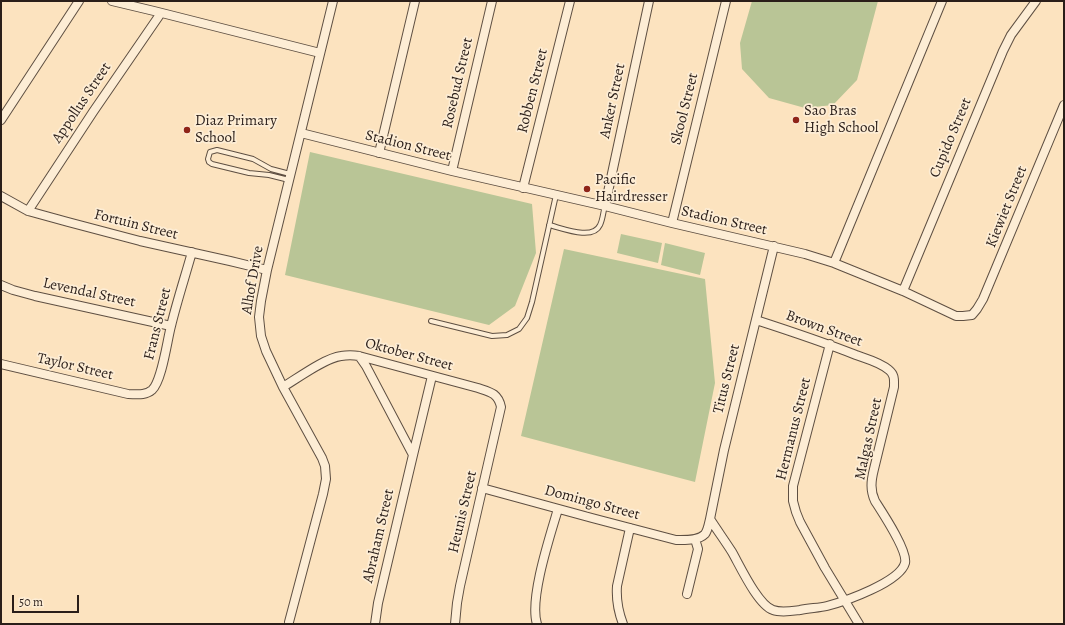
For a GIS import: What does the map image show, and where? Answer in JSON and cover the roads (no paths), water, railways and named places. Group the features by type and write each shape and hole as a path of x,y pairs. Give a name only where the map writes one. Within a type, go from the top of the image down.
{"street":[{"path":"1,120 79,1"},
{"path":"112,1 320,54"},
{"name":"Alhof Drive","path":"289,622 323,494 326,479 325,466 283,387 266,351 259,326 261,301 267,270 332,1"},
{"path":"379,154 415,1"},
{"name":"Rosebud Street","path":"452,171 492,1"},
{"name":"Robben Street","path":"523,188 570,1"},
{"name":"Anker Street","path":"605,206 649,1"},
{"name":"Skool Street","path":"672,223 726,1"},
{"path":"834,263 942,1"},
{"name":"Cupido Street","path":"903,292 1003,51 1011,35 1036,1"},
{"name":"Appollus Street","path":"28,211 93,112 161,13"},
{"name":"Kiewiet Street","path":"969,316 977,310 984,299 1064,105"},
{"name":"Stadion Street","path":"301,134 379,154 774,246 834,263 956,316 969,316"},
{"name":"Fortuin Street","path":"1,196 28,211 133,239 267,270"},
{"name":"Titus Street","path":"695,539 705,534 710,518 724,450 774,246"},
{"name":"Frans Street","path":"142,395 153,390 160,374 171,326 192,252"},
{"name":"Levendal Street","path":"1,285 12,290 36,296 171,326"},
{"name":"Brown Street","path":"756,320 830,344 883,366"},
{"name":"Hermanus Street","path":"830,344 793,486 793,501 800,522 844,601 859,624"},
{"name":"Oktober Street","path":"283,387 334,357 341,355 359,356 491,392 498,398 501,407"},
{"path":"359,356 366,366 413,455"},
{"name":"Taylor Street","path":"1,364 128,394 142,395"},
{"name":"Malgas Street","path":"844,601 896,576 901,571 905,562 903,550 875,501 872,492 871,482 894,387 894,375 883,366"},
{"name":"Abraham Street","path":"375,624 378,603 432,376"},
{"name":"Heunis Street","path":"455,624 460,586 501,407"},
{"name":"Domingo Street","path":"482,488 676,540 695,539"},
{"path":"537,624 535,600 542,567 558,509"},
{"path":"710,518 758,597 766,606 773,610 789,611 826,606 844,601"},
{"path":"623,624 617,606 616,591 630,528"},
{"path":"687,594 698,550 695,539"}],"lane":[{"path":"217,150 253,159 290,177 241,172 212,164 208,159 210,152 217,150"},
{"path":"431,321 492,336 507,335 518,329 527,318 532,302 556,195"},
{"path":"549,225 582,233 590,233 600,226 605,206"}],"place":[{"name":"Sao Bras High School","path":"796,120"},
{"name":"Diaz Primary School","path":"187,130"},
{"name":"Pacific Hairdresser","path":"587,189"}]}
